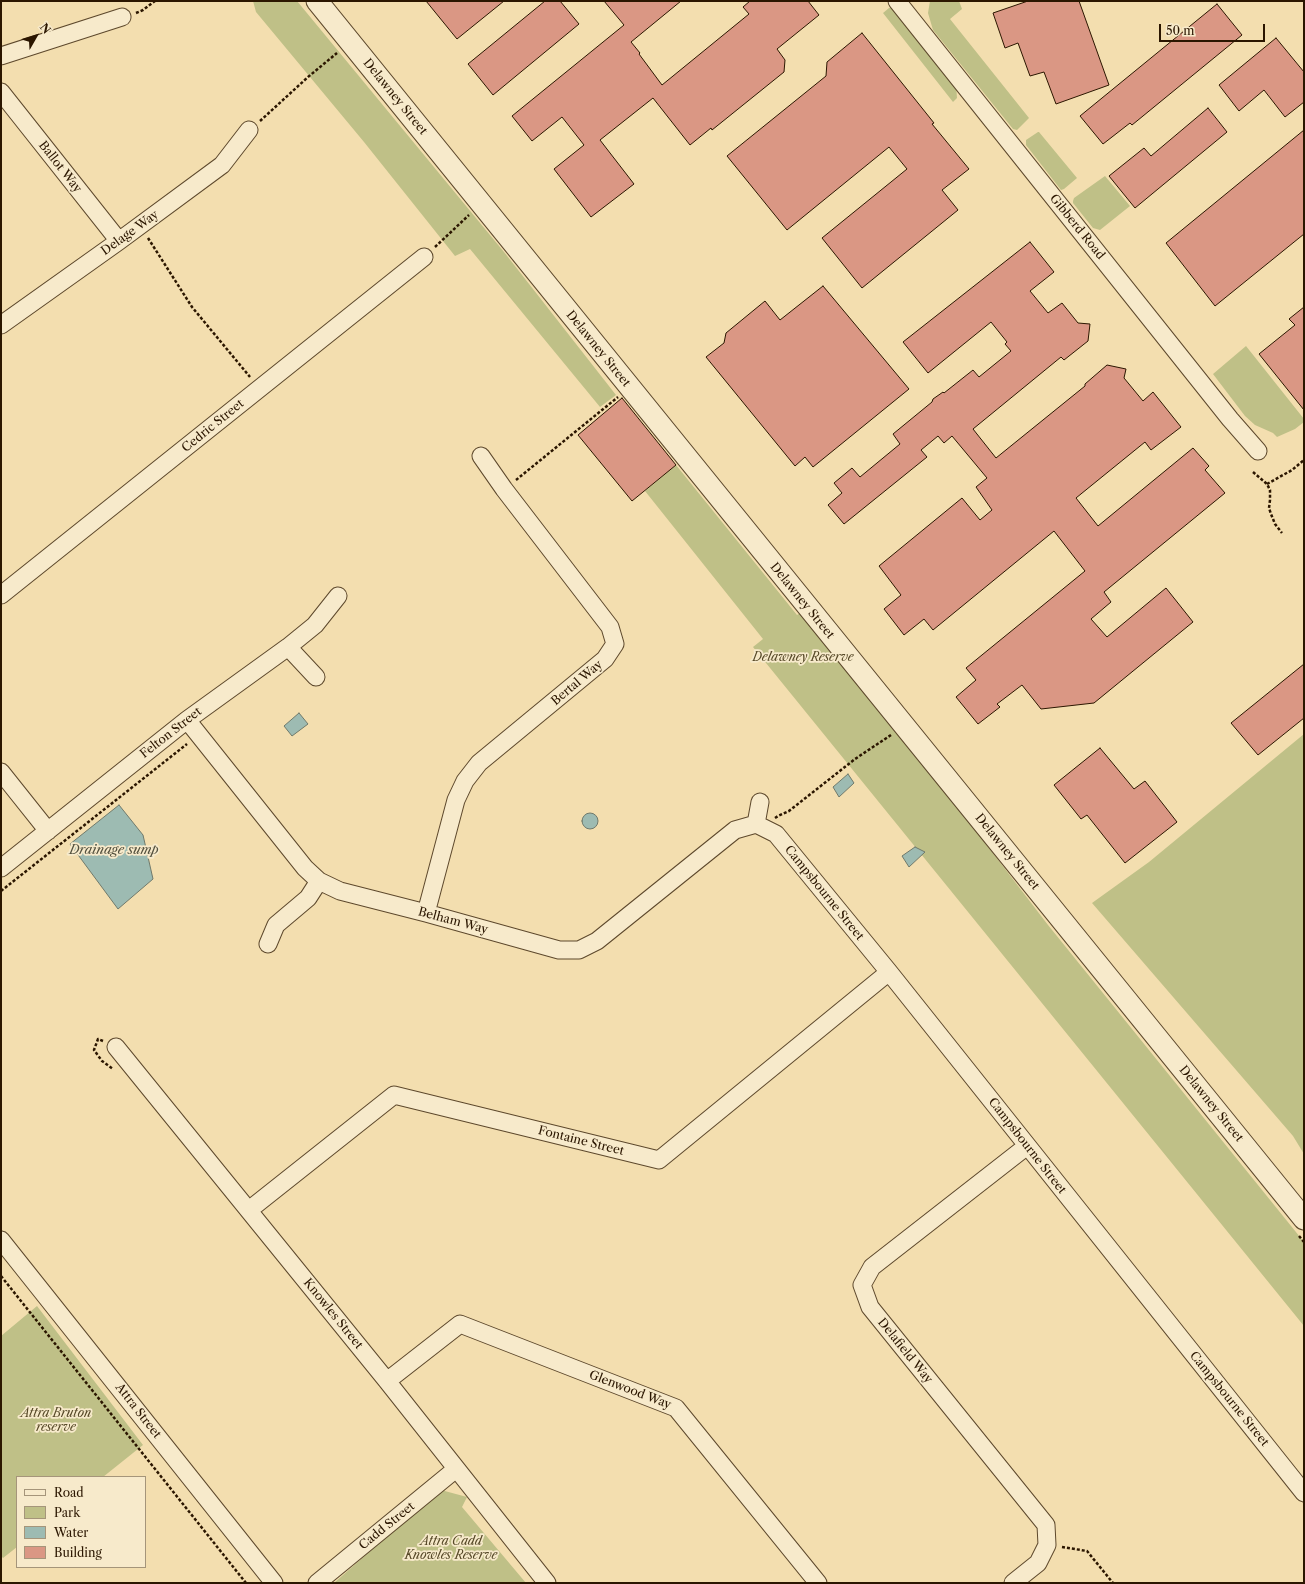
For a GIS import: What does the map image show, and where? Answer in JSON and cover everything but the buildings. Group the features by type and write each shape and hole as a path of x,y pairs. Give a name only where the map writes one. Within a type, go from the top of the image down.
{"street":[{"name":"Delawney Street","path":"317,1 1304,1218"},
{"name":"Gibberd Road","path":"897,1 1230,419 1258,451"},
{"path":"1,56 122,17"},
{"name":"Ballot Way","path":"1,92 119,241"},
{"name":"Delage Way","path":"1,325 222,165 249,130"},
{"name":"Cedric Street","path":"1,595 424,257"},
{"name":"Bertal Way","path":"426,913 456,800 465,781 478,763 605,659 615,644 610,627 504,489 481,456"},
{"name":"Felton Street","path":"1,868 187,720 288,647 315,625 338,596"},
{"path":"288,647 316,677"},
{"name":"Belham Way","path":"187,720 305,868 319,881 340,891 559,950 579,950 598,941 735,830 761,826"},
{"path":"1,772 48,831"},
{"path":"760,802 761,826"},
{"name":"Campsbourne Street","path":"761,826 776,834 889,972 1304,1493"},
{"path":"268,944 276,925 308,898 319,881"},
{"name":"Fontaine Street","path":"249,1210 394,1095 659,1160 889,972"},
{"name":"Knowles Street","path":"116,1047 387,1381 548,1583"},
{"name":"Delafield Way","path":"1013,1583 1038,1563 1047,1545 1046,1525 870,1307 862,1285 872,1267 1027,1146"},
{"name":"Attra Street","path":"1,1240 274,1583"},
{"name":"Glenwood Way","path":"387,1381 460,1324 676,1408 818,1583"},
{"name":"Cadd Street","path":"317,1583 456,1469"}],"path":[{"path":"122,17 143,10 155,1"},
{"path":"249,130 308,77 341,50"},
{"path":"424,257 473,212"},
{"path":"139,226 152,243 192,307 260,389"},
{"path":"504,489 620,395"},
{"path":"1267,484 1292,470 1304,460"},
{"path":"1253,472 1267,484 1270,490 1269,508 1275,524 1282,533"},
{"path":"761,826 789,811 855,759 893,733"},
{"path":"1,891 189,743"},
{"path":"1,1276 246,1583"},
{"path":"1047,1545 1087,1551 1113,1583"}],"green space":[{"path":"253,1 297,1 504,252 616,395 600,407 470,249 455,256 364,142 256,12"},
{"path":"930,1 959,1 962,9 950,19 1029,118 1017,130 1013,129 933,30 928,13"},
{"path":"895,7 956,84 957,98 953,102 883,13 889,8"},
{"path":"1038,132 1077,178 1064,189 1061,190 1026,145 1026,140"},
{"path":"1105,176 1130,206 1100,230 1093,228 1073,201 1074,198"},
{"path":"1246,346 1304,419 1304,422 1295,429 1277,437 1273,433 1255,425 1245,416 1213,374"},
{"name":"Delawney Reserve","path":"676,465 797,615 806,609 1048,925 1304,1242 1304,1326 753,647 763,639 645,491"},
{"path":"1304,734 1304,1154 1293,1136 1092,903 1149,862"},
{"name":"Attra Bruton reserve","path":"37,1306 143,1445 104,1476 16,1476 16,1548 3,1558 1,1556 1,1336"},
{"name":"Attra Cadd Knowles Reserve","path":"441,1490 467,1497 462,1507 526,1583 334,1583 394,1530"}],"water":[{"path":"299,713 308,724 292,736 284,726"},
{"path":"848,774 854,783 839,797 833,787"},
{"name":"Drainage sump","path":"119,805 143,835 153,879 118,909 70,844"},
{"path":"590,813 597,818 598,821 593,828 590,829 583,824 582,821 587,814"},
{"path":"915,847 925,852 909,867 902,856"}]}
